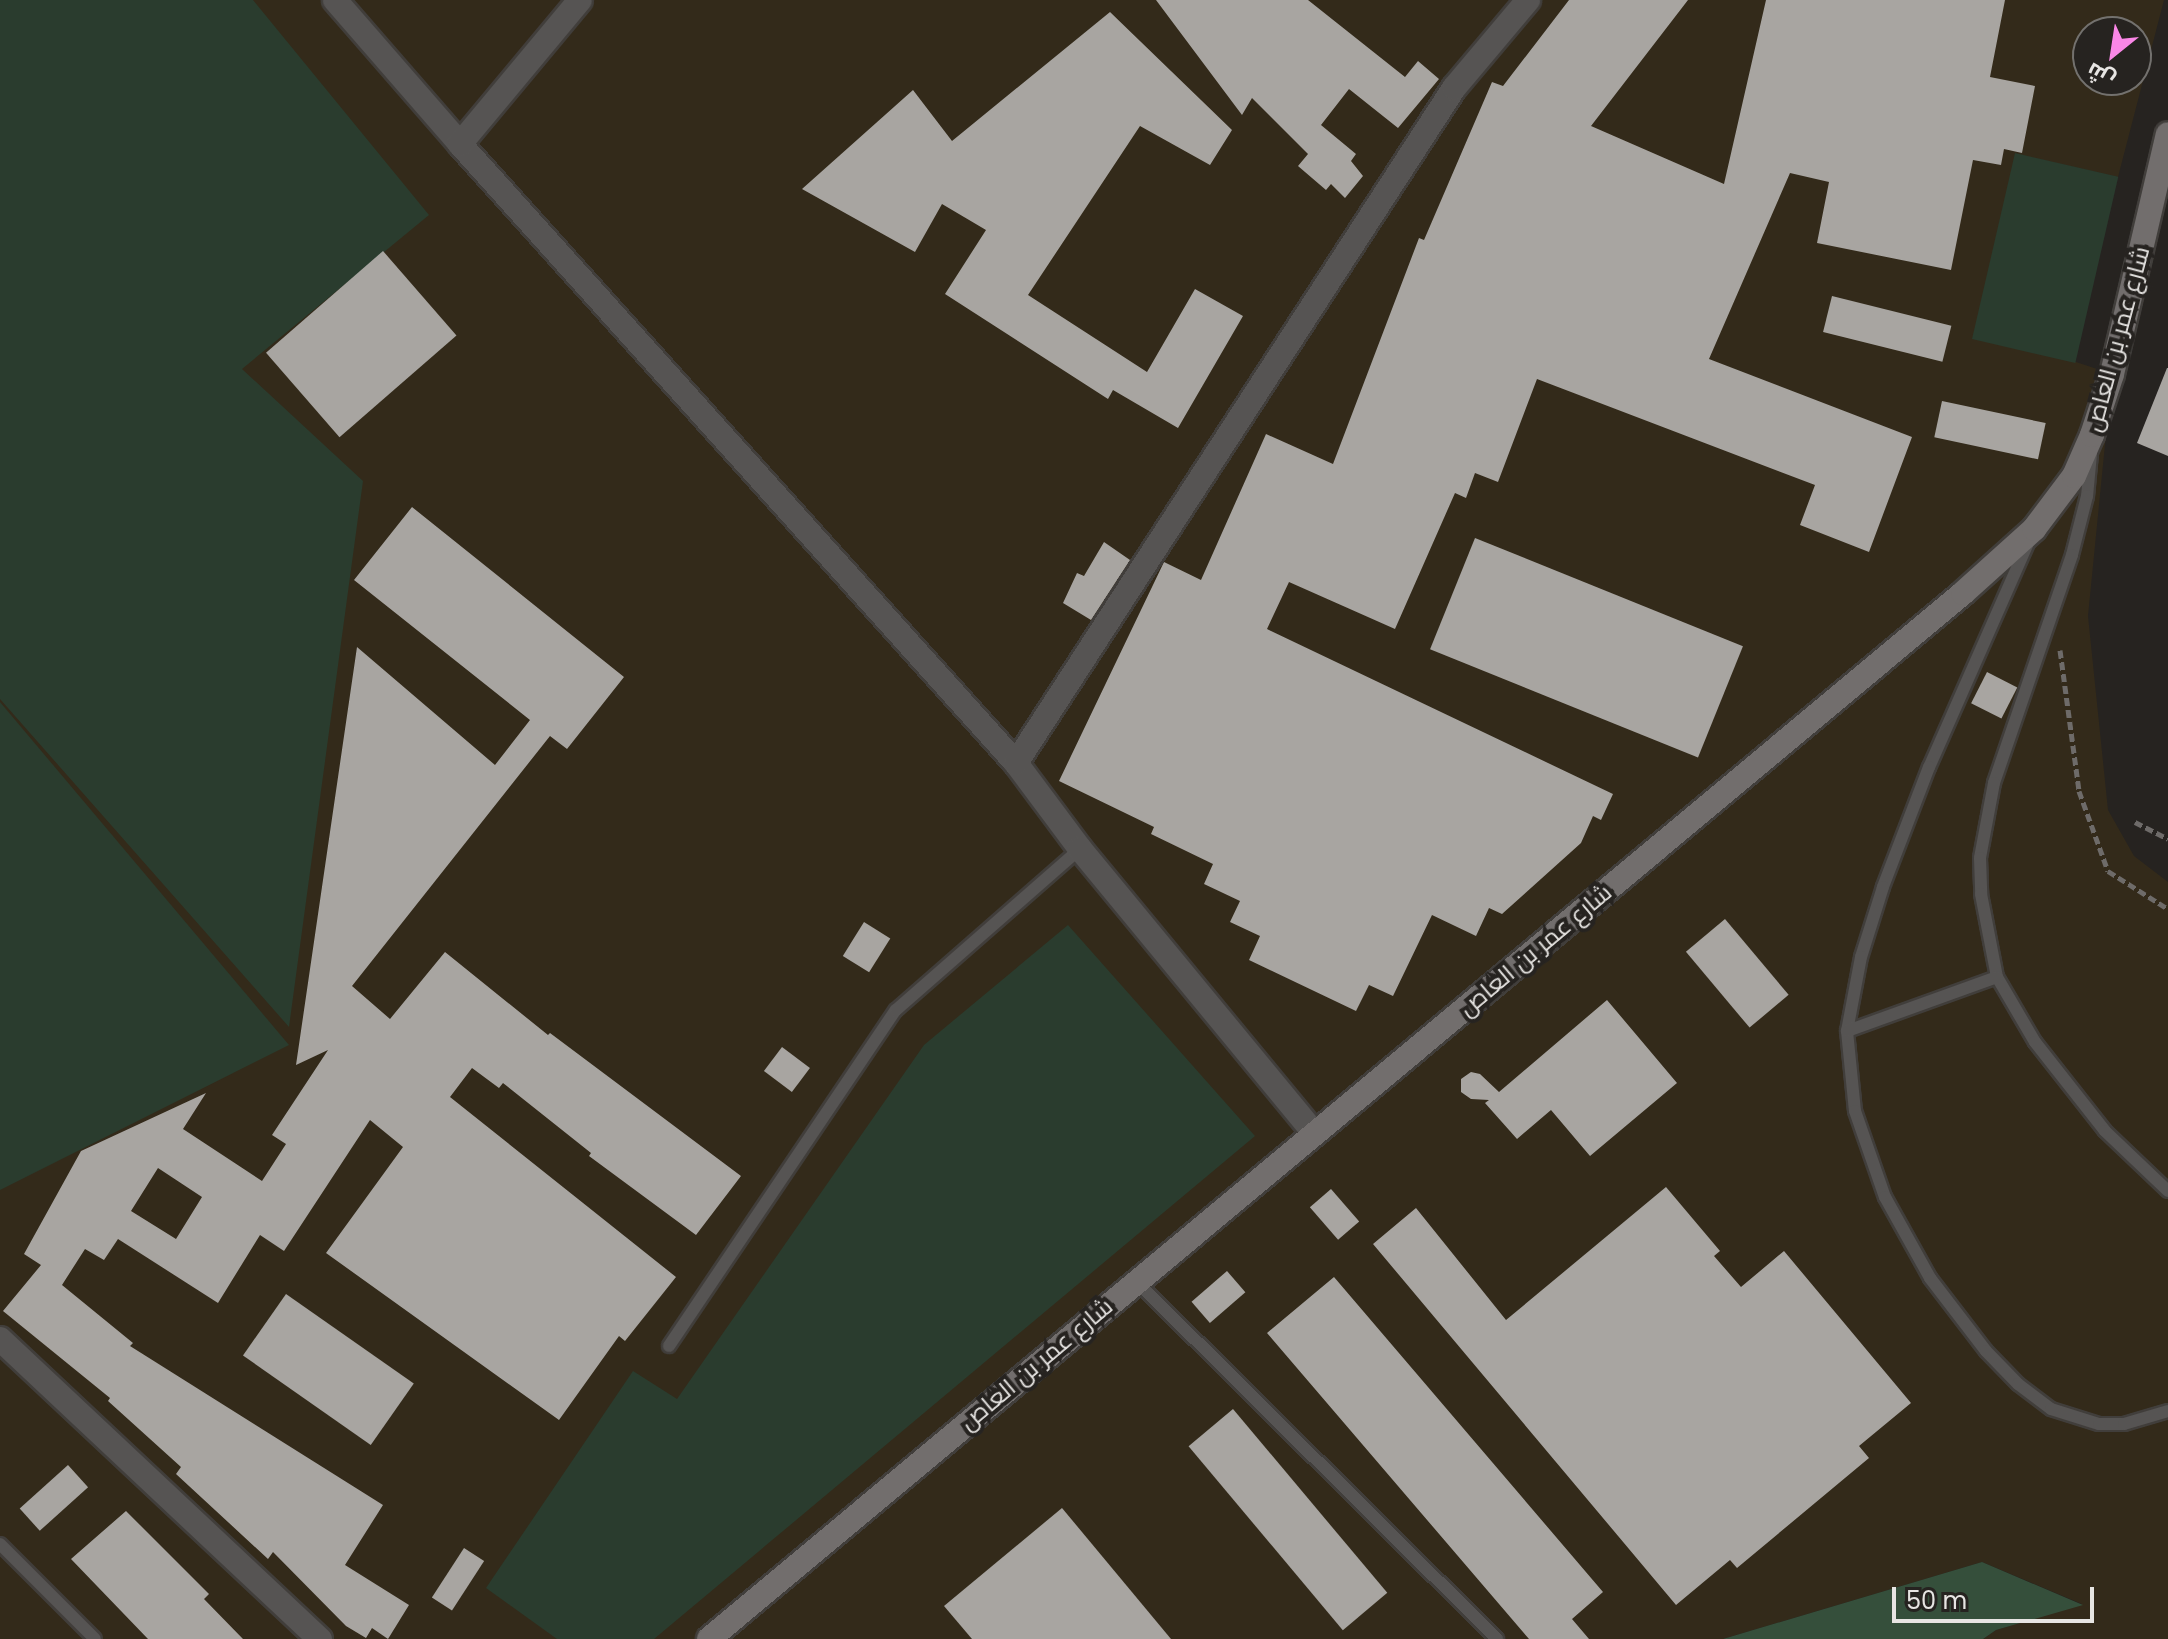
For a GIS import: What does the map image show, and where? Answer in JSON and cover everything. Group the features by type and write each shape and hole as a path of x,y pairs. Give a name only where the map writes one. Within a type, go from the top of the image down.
{"street":[{"path":"335,0 460,144 1016,763 1080,849 1315,1134"},
{"path":"460,144 580,0"},
{"path":"1016,763 1454,88 1528,0"},
{"name":"شارع عمر بن العاص","path":"722,1635 1135,1280 1315,1134 2034,529 2062,495 2092,435 2112,374 2168,134"},
{"path":"0,1339 320,1639"}],"lane":[{"path":"2092,435 2081,526 1994,783 1985,819 1980,858 1981,894 1997,977 2035,1042 2080,1103 2168,1191"},
{"path":"2034,529 1963,684 1908,820 1861,957 1847,1031 1855,1111 1885,1197 1930,1278 1986,1351 2031,1395 2074,1419 2124,1424 2168,1411"},
{"path":"669,1346 896,1010 1080,849"},
{"path":"1847,1031 1997,977"},
{"path":"1135,1280 1497,1639"},
{"path":"0,1544 95,1639"}],"path":[{"path":"2054,610 2079,791 2108,871 2168,909"},
{"path":"2135,822 2168,839"}],"shaded area":[{"path":"0,0 2164,0 2152,46 2152,16 2072,16 2072,96 2139,96 2118,177 2016,154 1973,338 2076,362 2112,374 2088,616 2108,810 2134,856 2168,882 2168,1639 1983,1639 1996,1630 2082,1604 1982,1562 1723,1639 0,1639"}],"green space":[{"path":"0,0 253,0 429,215 242,369 363,481 289,1027 0,699"},
{"path":"2015,153 2118,177 2075,363 1972,339"},
{"path":"0,702 289,1045 0,1190"},
{"path":"1068,925 1255,1136 654,1639 557,1639 486,1588 633,1371 677,1399 924,1045"},
{"path":"1982,1562 2083,1605 1996,1630 1983,1639 1723,1639"}],"building":[{"path":"1156,0 1308,0 1405,77 1418,61 1439,79 1398,128 1349,89 1321,125 1356,154 1351,161 1363,176 1345,198 1331,184 1326,190 1298,166 1308,154 1252,98 1242,115"},
{"path":"1569,0 1688,0 1591,126 1724,184 1766,0 2005,0 1990,77 2035,86 2022,153 2004,149 2001,165 1973,160 1951,270 1817,243 1829,182 1790,173 1709,359 1912,437 1869,552 1800,525 1815,485 1537,379 1498,482 1475,473 1466,498 1455,493 1395,629 1289,582 1267,629 1613,794 1601,820 1593,816 1581,843 1502,914 1489,908 1476,936 1432,915 1393,996 1369,985 1356,1011 1249,960 1260,936 1230,922 1240,901 1204,884 1213,864 1151,834 1154,827 1059,781 1164,562 1201,580 1266,434 1333,464 1419,238 1424,240 1492,82 1503,86"},
{"path":"1110,12 1232,130 1210,165 1140,126 1028,295 1147,372 1195,289 1243,316 1178,428 1113,390 1108,399 945,294 986,230 942,204 915,252 802,189 913,90 952,141"},
{"path":"383,251 456,336 339,437 266,353"},
{"path":"1832,296 1951,326 1942,362 1823,332"},
{"path":"2168,368 2168,456 2137,443"},
{"path":"1942,401 2046,423 2038,459 1934,437"},
{"path":"412,507 624,677 567,749 550,736 352,986 390,1019 445,952 548,1035 550,1033 741,1176 696,1235 589,1156 591,1153 503,1083 499,1088 472,1068 450,1097 676,1277 625,1341 619,1336 559,1420 326,1253 403,1147 370,1120 284,1251 260,1235 218,1303 118,1239 104,1260 85,1249 62,1285 133,1343 130,1346 383,1505 345,1565 409,1605 388,1639 372,1628 366,1638 346,1626 273,1552 268,1559 176,1474 181,1467 108,1401 110,1398 3,1311 41,1265 24,1254 81,1151 206,1093 183,1129 262,1181 286,1144 272,1135 328,1050 296,1065 357,647 495,765 530,720 354,580","holes":["158,1168 202,1197 176,1239 131,1211"]},
{"path":"1475,538 1743,646 1698,758 1430,649"},
{"path":"1104,542 1130,560 1091,620 1063,603 1077,573 1084,576"},
{"path":"1987,672 2017,687 2001,719 1971,703"},
{"path":"1725,919 1789,995 1750,1028 1686,952"},
{"path":"864,922 890,938 869,972 843,956"},
{"path":"1607,1000 1677,1083 1590,1156 1551,1110 1517,1139 1485,1103 1489,1100 1471,1099 1461,1092 1461,1079 1471,1072 1480,1074 1499,1092"},
{"path":"782,1047 810,1068 792,1092 764,1071"},
{"path":"1666,1187 1720,1251 1714,1256 1741,1287 1784,1251 1911,1403 1859,1446 1869,1458 1737,1568 1730,1560 1676,1605 1373,1244 1416,1208 1506,1320"},
{"path":"1331,1189 1359,1221 1338,1240 1310,1207"},
{"path":"1227,1271 1245,1292 1210,1323 1192,1302"},
{"path":"1334,1277 1603,1592 1572,1619 1589,1639 1529,1639 1267,1333"},
{"path":"286,1294 414,1383 371,1445 243,1355"},
{"path":"1233,1409 1387,1593 1343,1630 1189,1446"},
{"path":"68,1465 88,1487 40,1531 20,1508"},
{"path":"1062,1508 1171,1639 972,1639 944,1606"},
{"path":"126,1511 209,1594 204,1599 243,1639 148,1639 71,1559"},
{"path":"464,1548 484,1561 452,1611 432,1597"}]}
